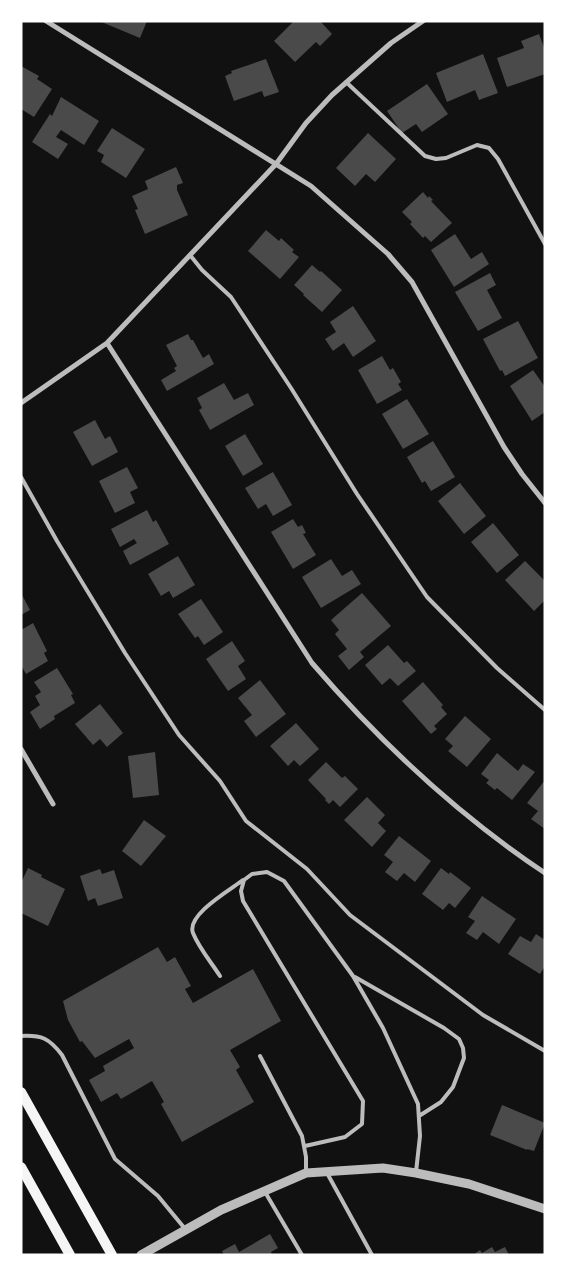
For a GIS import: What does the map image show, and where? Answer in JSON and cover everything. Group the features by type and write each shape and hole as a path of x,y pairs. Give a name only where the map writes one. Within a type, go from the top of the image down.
{"main road":[{"path":"21,1092 112,1255"},
{"path":"21,1167 70,1255"}],"street":[{"path":"46,21 311,186 388,254 412,282 489,424 522,474 545,503"},
{"path":"21,403 107,343 276,164 306,123 346,82 391,43 423,21"},
{"path":"107,343 312,663 347,704 410,765 509,849 545,874"},
{"path":"21,749 53,804"},
{"path":"141,1255 221,1210 306,1173 383,1168 416,1172 469,1184 545,1209"}],"lane":[{"path":"346,82 426,156 436,159 446,158 477,145 489,148 498,159 545,244"},
{"path":"190,255 202,270 231,297 291,388 357,494 427,596 497,668 545,710"},
{"path":"21,477 57,541 179,736 220,781 246,821 307,869 350,915 483,1015 545,1051"},
{"path":"220,976 192,932 192,923 204,909 252,874 267,872 284,881 353,976 383,1028 406,1074 418,1104 420,1136 416,1172"},
{"path":"244,880 241,891 243,901 362,1101 362,1124 345,1137 305,1146"},
{"path":"353,976 444,1028 459,1039 463,1048 464,1058 453,1087 441,1102 419,1116"},
{"path":"21,1036 37,1035 51,1042 62,1055 115,1159 158,1196 186,1230"},
{"path":"260,1056 302,1136 305,1146 306,1173"},
{"path":"326,1172 372,1255"},
{"path":"264,1191 302,1255"}],"building":[{"path":"99,21 147,21 140,38"},
{"path":"294,21 320,21 332,34 320,46 316,42 295,62 274,41"},
{"path":"539,34 545,50 545,74 507,87 497,58 524,48 521,41"},
{"path":"483,54 498,93 479,100 475,90 447,102 436,73"},
{"path":"266,59 279,92 264,97 262,91 234,101 225,76 232,73 231,71"},
{"path":"21,66 39,76 37,79 52,89 34,117 21,109"},
{"path":"427,84 448,114 422,132 416,124 402,133 387,111"},
{"path":"61,97 99,121 84,145 61,130 56,137 68,144 58,159 32,142 50,114 52,116"},
{"path":"112,128 145,149 126,178 101,162 104,155 97,151"},
{"path":"368,133 396,159 375,182 366,174 355,186 336,168"},
{"path":"176,167 183,183 177,185 177,190 188,215 145,234 135,210 138,209 132,196 148,189 145,181"},
{"path":"423,192 428,198 429,196 433,200 431,201 452,223 431,242 425,236 423,238 402,212"},
{"path":"266,230 279,241 281,238 294,250 292,252 299,257 280,279 248,251"},
{"path":"455,234 471,259 482,252 489,264 454,287 431,250"},
{"path":"312,265 342,290 322,312 294,285"},
{"path":"490,273 496,285 487,290 502,318 478,331 455,292"},
{"path":"353,306 376,341 353,357 344,343 333,351 325,339 336,332 330,322"},
{"path":"518,321 538,358 505,376 502,370 500,371 483,339"},
{"path":"188,334 203,358 209,354 214,364 167,391 161,380 176,371 174,368 177,366 166,345"},
{"path":"382,356 390,370 393,368 401,382 398,384 402,390 377,404 358,370"},
{"path":"533,370 545,387 545,412 532,421 510,386"},
{"path":"224,383 234,400 248,393 254,405 210,430 199,410 202,408 197,398"},
{"path":"407,399 429,434 403,449 382,414"},
{"path":"95,420 105,439 110,436 118,452 92,466 73,432"},
{"path":"245,434 263,464 243,476 225,446"},
{"path":"433,441 455,477 431,491 425,481 422,483 407,457"},
{"path":"127,467 138,488 130,492 135,503 115,513 99,481"},
{"path":"273,472 292,505 273,516 266,504 258,509 245,488"},
{"path":"460,483 486,516 464,534 438,501"},
{"path":"147,510 153,522 156,520 169,544 130,565 123,551 137,543 134,539 120,547 111,529"},
{"path":"293,519 298,527 302,525 306,533 303,534 316,555 293,569 271,532"},
{"path":"493,523 519,555 497,573 471,542"},
{"path":"178,556 195,585 173,598 169,591 161,596 148,574"},
{"path":"331,559 342,576 352,570 361,584 321,608 302,577"},
{"path":"525,561 545,581 545,600 534,611 505,580"},
{"path":"21,593 30,610 21,615"},
{"path":"362,593 391,626 360,652 364,657 349,670 338,656 347,649 335,634 339,630 331,620"},
{"path":"201,599 223,632 204,645 198,636 195,638 178,614"},
{"path":"33,623 47,651 44,653 48,661 26,674 21,665 21,630"},
{"path":"232,641 245,661 238,666 246,679 228,691 206,659"},
{"path":"388,645 404,663 407,661 416,671 398,686 390,678 382,685 365,665"},
{"path":"57,668 73,694 71,695 75,703 54,716 55,719 40,729 30,712 40,705 35,696 41,692 34,682"},
{"path":"260,680 286,714 256,737 244,721 252,715 238,698"},
{"path":"423,682 443,705 441,707 447,714 434,726 437,729 431,734 402,701"},
{"path":"100,704 123,733 107,747 100,739 93,745 75,724"},
{"path":"465,716 491,739 467,767 448,751 453,746 445,739"},
{"path":"296,723 319,749 300,766 294,760 288,766 270,746"},
{"path":"155,752 159,795 133,798 128,756"},
{"path":"497,753 518,771 523,764 535,772 512,800 497,788 495,790 486,783 489,780 481,774"},
{"path":"326,762 342,778 345,776 358,789 340,807 333,800 329,804 308,780"},
{"path":"545,780 545,829 531,819 538,811 527,803"},
{"path":"367,797 385,815 378,823 386,831 372,847 344,820"},
{"path":"144,820 166,836 141,866 122,851"},
{"path":"399,836 431,861 415,882 404,873 397,881 385,872 393,862 384,855"},
{"path":"28,868 65,889 48,926 21,913 21,883"},
{"path":"441,868 449,874 450,872 471,888 455,908 449,903 443,910 422,894"},
{"path":"100,869 102,874 114,870 123,898 98,906 95,898 88,901 80,876"},
{"path":"482,896 516,919 499,944 483,932 477,940 466,933 475,921 468,917"},
{"path":"536,934 545,940 545,966 540,974 508,954 520,936 531,942"},
{"path":"158,947 167,962 175,957 191,986 185,989 193,1003 253,969 281,1021 230,1050 240,1067 236,1070 254,1102 182,1142 161,1104 164,1102 152,1081 121,1099 117,1093 101,1102 89,1080 105,1071 103,1066 134,1048 129,1039 95,1058 82,1041 80,1042 68,1020 63,1001"},
{"path":"502,1105 545,1123 534,1151 490,1135"},
{"path":"270,1234 278,1248 271,1252 272,1255 224,1255 222,1251 235,1244 239,1252"},
{"path":"492,1247 495,1252 505,1247 509,1255 473,1255 480,1250 482,1253"}]}
